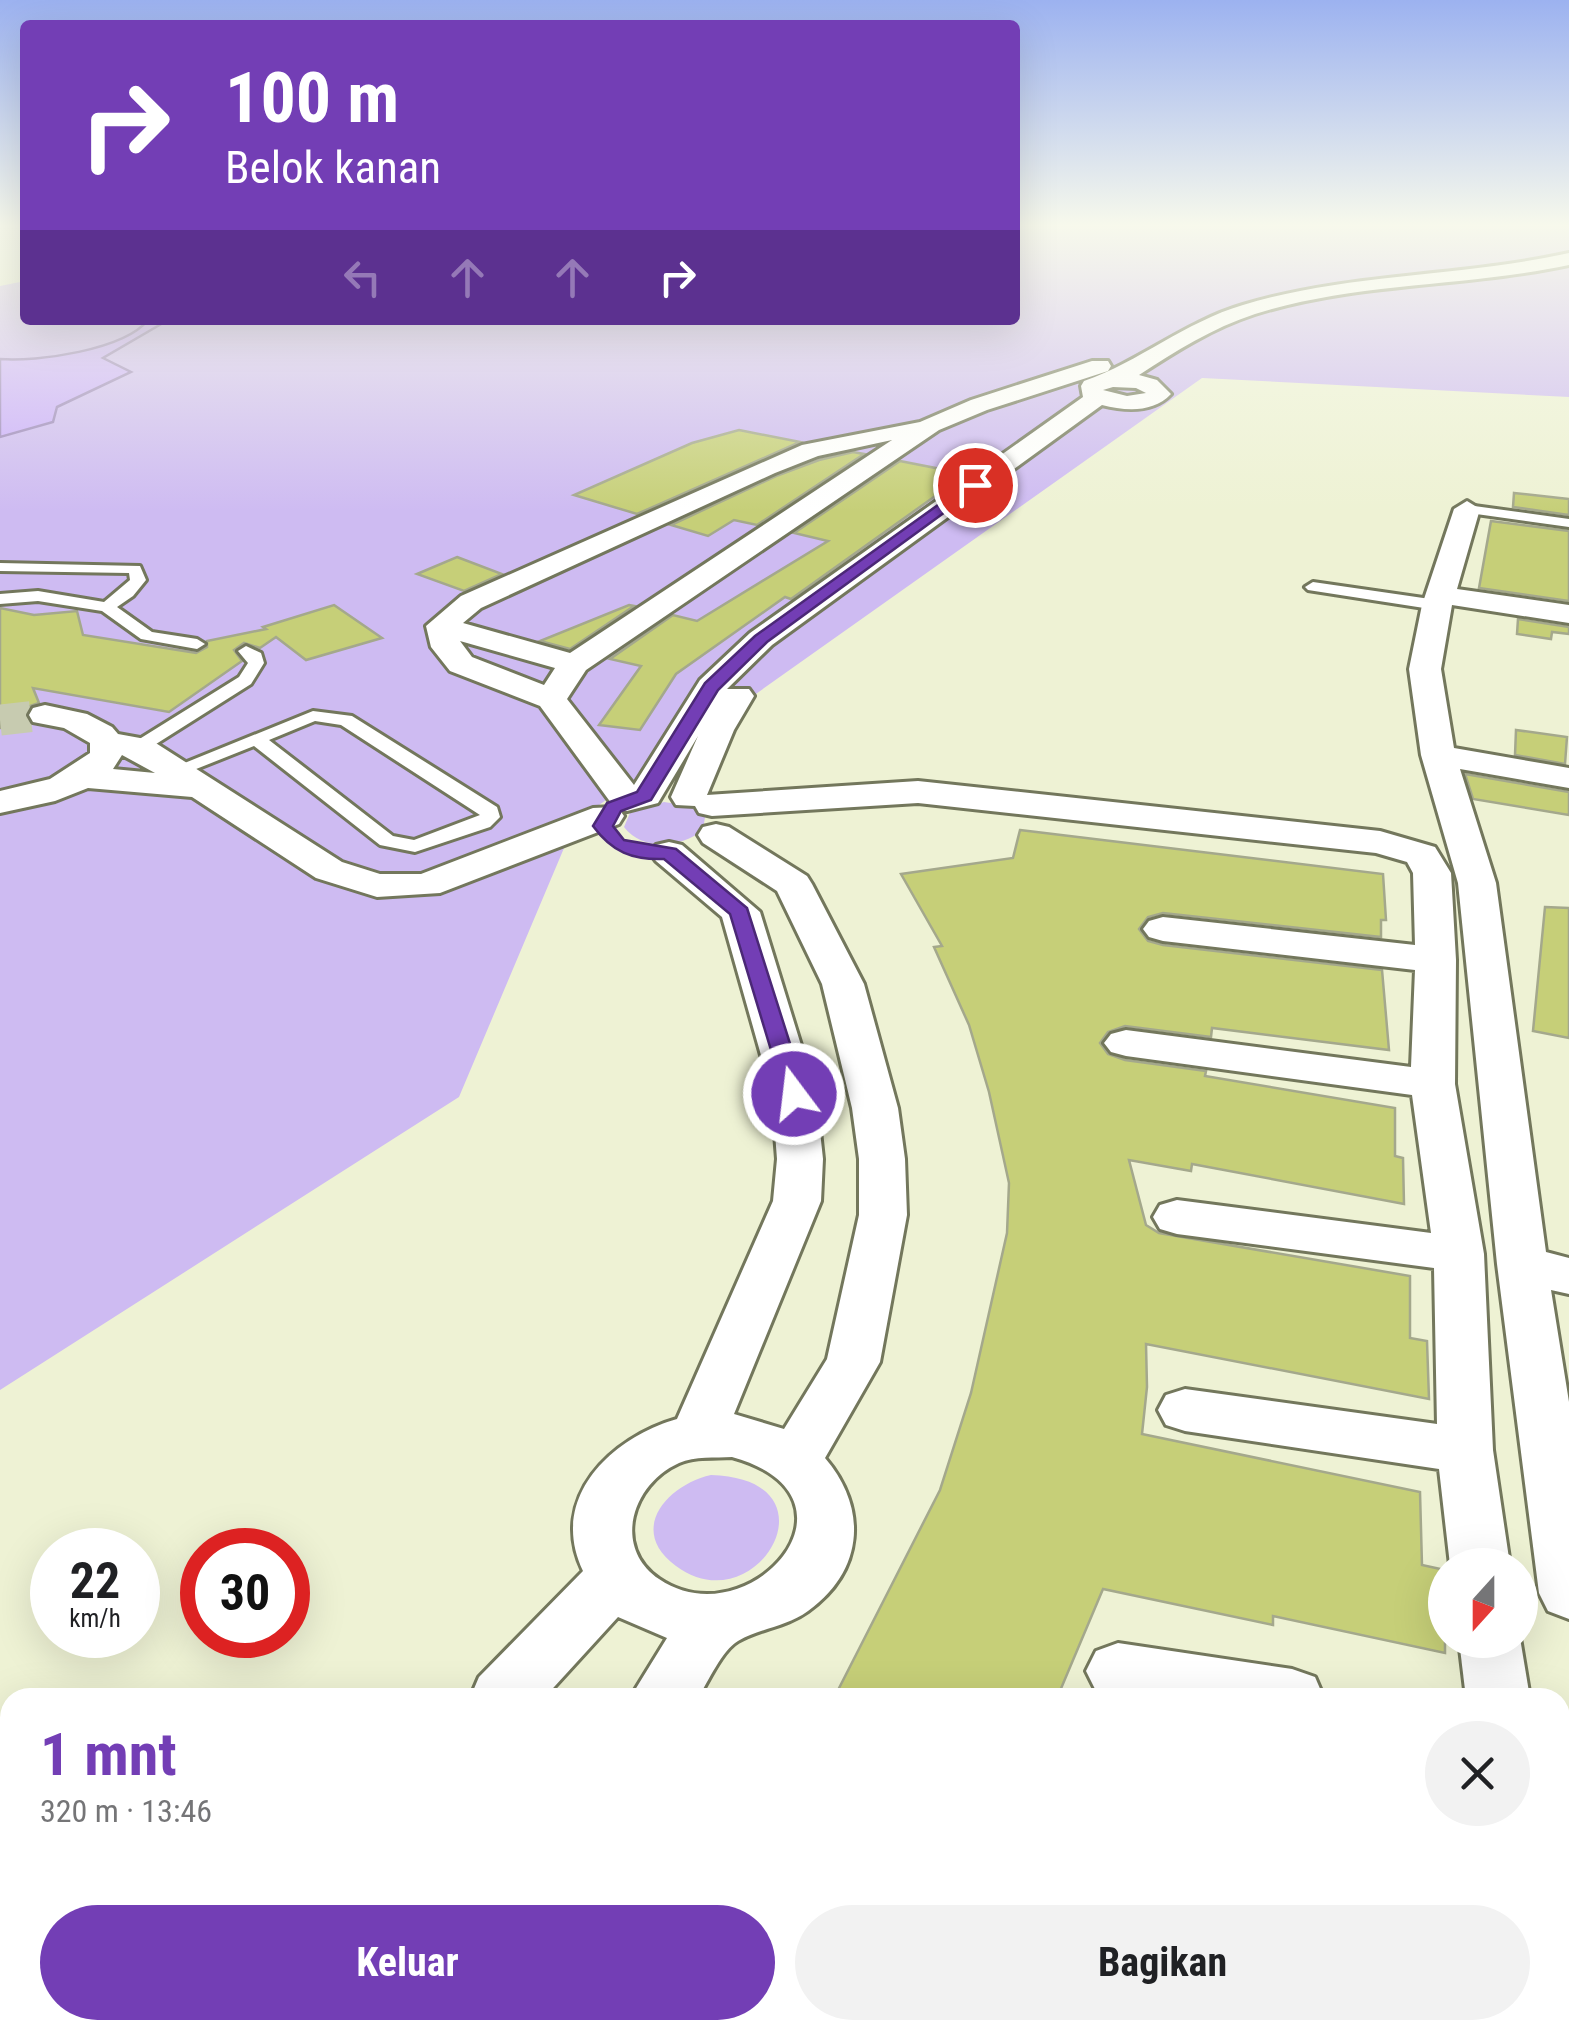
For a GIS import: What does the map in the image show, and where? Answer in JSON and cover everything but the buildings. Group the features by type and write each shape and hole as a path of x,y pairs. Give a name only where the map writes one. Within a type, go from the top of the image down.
{"street":[{"path":"633,826 711,687 732,664 1109,386 1218,321"},
{"path":"551,699 574,664 932,425 979,405 1148,384 1232,329 1258,321"},
{"path":"1207,325 1232,329"},
{"path":"633,826 689,850 709,815 717,730 742,690 1109,386"},
{"path":"442,626 471,602 781,462 870,435 932,425"},
{"path":"1467,509 1439,600 1425,668 1438,755 1477,883 1545,1270 1569,1594"},
{"path":"1439,600 1569,614"},
{"path":"442,626 574,664"},
{"path":"442,626 446,648 462,664 551,699 633,826 740,912 794,1094 800,1159 797,1201 698,1436"},
{"path":"45,715 88,723 191,778 329,870 378,886 426,885 633,826 709,815 890,812 1432,873 1436,960 1433,1084 1459,1254 1465,1450 1478,1548"},
{"path":"0,802 55,790 83,777 123,745"},
{"path":"1438,755 1569,778"},
{"path":"83,777 144,783 191,778"},
{"path":"709,815 793,884 843,984 874,1108 882,1159 883,1215 854,1362 794,1460"},
{"path":"1164,929 1436,960"},
{"path":"1126,1043 1433,1084"},
{"path":"1178,1217 1459,1254"},
{"path":"1185,1410 1465,1450"},
{"path":"732,1435 794,1460 814,1484 825,1512 824,1543 811,1572 786,1597 753,1614 715,1620 676,1616 642,1601 617,1578 603,1549 602,1518 612,1488 634,1464 663,1446 698,1436 732,1435"},
{"path":"512,1688 617,1578"},
{"path":"669,1688 715,1620"},
{"path":"1492,1658 1497,1688"},
{"path":"1118,1671 1228,1688"}],"lane":[{"path":"1467,509 1569,523"},
{"path":"0,567 135,568 138,580 128,593 107,607"},
{"path":"1312,588 1439,600"},
{"path":"0,599 38,596 107,607 146,636 196,644"},
{"path":"123,745 245,680 256,664 255,656 246,651"},
{"path":"191,778 255,738 313,716 346,720 490,811 483,823 415,846 387,840 255,738"},
{"path":"445,836 482,866"}],"shaded area":[{"path":"0,321 20,321 20,325 1020,325 1020,321 1569,321 1569,397 1202,378 575,822 459,1097 0,1390"},
{"path":"142,325 159,325 103,358 131,372 57,407 53,422 0,437 0,359 79,352"},
{"path":"664,802 690,806 705,817 703,830 684,840 662,844 641,840 624,827 630,813"},
{"path":"711,1475 751,1483 772,1499 779,1521 773,1544 757,1565 734,1578 706,1579 676,1566 655,1538 654,1524 668,1499 680,1488"}],"tunnel":[{"path":"0,720 45,715"}],"route":[{"path":"794,1094 740,912 669,853 650,854 617,844 603,826 614,807 644,796 711,687 732,664 975,485"}]}
